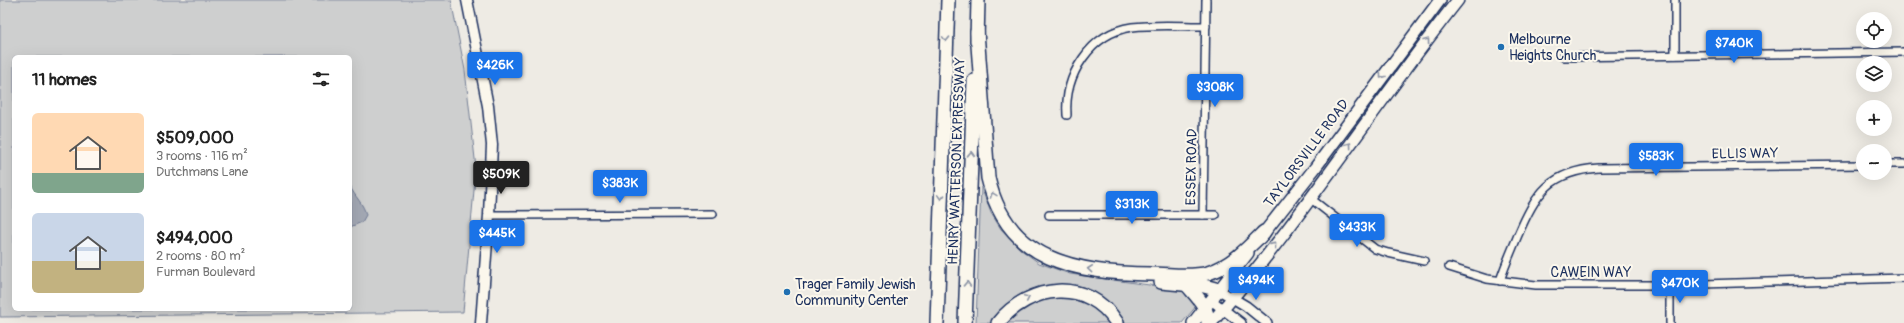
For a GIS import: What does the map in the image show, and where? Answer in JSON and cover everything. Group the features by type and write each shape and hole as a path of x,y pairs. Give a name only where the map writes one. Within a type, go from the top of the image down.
{"highway":[{"name":"HENRY WATTERSON EXPRESSWAY","path":"937,323 948,0"},
{"name":"HENRY WATTERSON EXPRESSWAY","path":"965,323 978,0"},
{"path":"977,32 988,178 991,192 1004,219 1010,228 1026,245 1055,261 1082,268 1129,273 1187,276 1207,273 1222,267 1240,256 1264,232"},
{"path":"931,323 938,273"},
{"path":"1129,273 1159,282 1204,286 1211,299 1208,316 1210,323"},
{"path":"1187,285 1200,299 1211,299"},
{"path":"998,323 1004,315 1021,301 1040,293 1055,290 1077,294 1094,301 1105,308 1117,323"}],"main road":[{"path":"467,0 491,127 489,215 481,323"},
{"name":"TAYLORSVILLE ROAD","path":"1193,323 1315,168 1440,0"},
{"name":"TAYLORSVILLE ROAD","path":"1210,323 1301,213 1310,198 1458,0"}],"street":[{"name":"ESSEX ROAD","path":"1204,215 1206,0"},
{"path":"1675,0 1675,55"},
{"path":"1067,115 1067,96 1075,71 1084,57 1104,39 1117,31 1132,27 1206,26"},
{"path":"1563,57 1904,52"},
{"name":"ELLIS WAY","path":"1500,281 1534,201 1550,184 1573,172 1599,168 1856,164"},
{"path":"1892,164 1904,164"},
{"path":"1310,198 1375,249 1424,261"},
{"path":"489,215 713,214"},
{"path":"1049,215 1215,215"},
{"name":"CAWEIN WAY","path":"1449,267 1487,279 1536,285 1670,285 1904,278"},
{"path":"1670,285 1670,323"},
{"path":"1211,299 1232,297 1267,323"},
{"path":"1211,299 1241,323"}],"shaded area":[{"path":"0,0 451,0 465,70 476,168 463,312 0,317"},
{"path":"981,187 991,213 1001,229 1020,249 1039,263 1070,274 1178,289 1184,291 1198,304 1182,323 1122,323 1065,287 993,323 976,323"},
{"path":"352,190 365,211 366,215 362,222 352,226"},
{"path":"1064,296 1078,300 1090,306 1111,323 1003,323 1031,301"}],"place":[{"name":"Melbourne Heights Church","path":"1501,47"},
{"name":"Trager Family Jewish Community Center","path":"787,292"}]}
